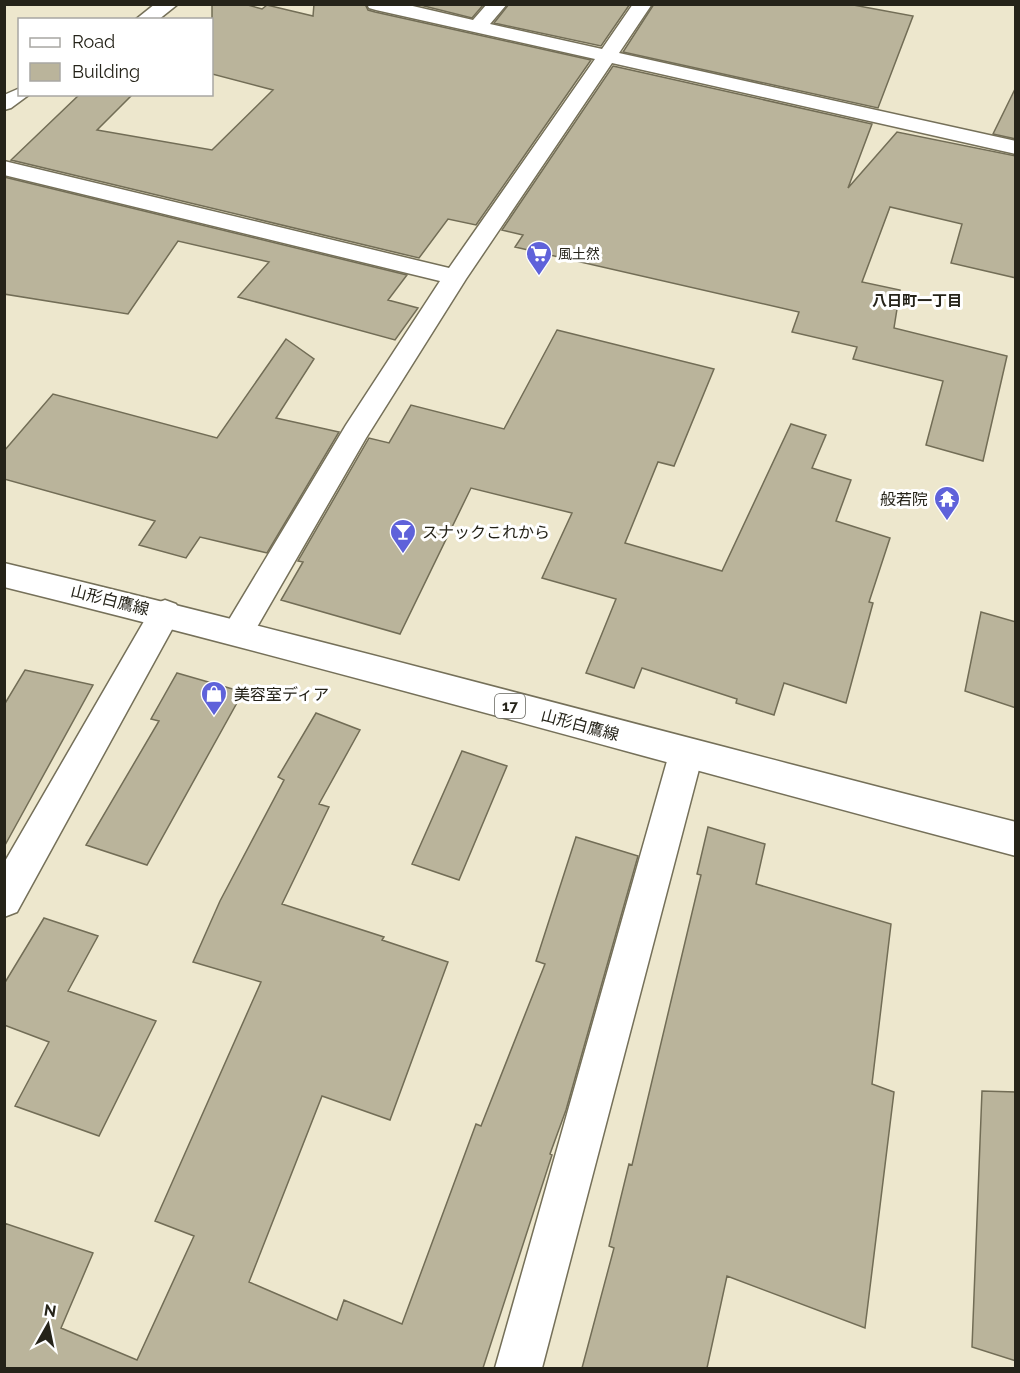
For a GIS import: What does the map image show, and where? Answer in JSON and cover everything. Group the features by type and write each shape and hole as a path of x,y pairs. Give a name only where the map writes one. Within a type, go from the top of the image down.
{"main road":[{"path":"147,18 169,4"},
{"path":"376,4 1016,148"},
{"path":"477,27 498,4"},
{"path":"238,632 356,432 456,277 643,4"},
{"path":"4,104 18,95"},
{"path":"4,168 456,277"},
{"name":"山形白鷹線","path":"4,575 238,632 1016,839"},
{"path":"4,899 165,613"},
{"path":"518,1368 686,753"}],"building":[{"path":"212,4 244,4 262,9 267,5 313,16 314,4 365,4 368,10 375,12 591,60 476,225 448,219 419,258 11,160 78,96 131,96 97,130 212,150 273,90 213,74"},
{"path":"416,4 484,4 472,18"},
{"path":"509,4 630,4 601,46 494,23"},
{"path":"654,4 848,4 913,16 878,108 623,52"},
{"path":"613,66 872,124 848,188 897,132 1016,156 1016,278 951,263 962,224 890,207 862,282 900,290 894,328 1007,356 983,461 926,445 943,381 853,359 857,347 792,332 799,312 515,247 523,235 502,230"},
{"path":"1016,87 1016,139 993,134"},
{"path":"4,177 407,275 388,300 418,308 395,340 238,297 269,262 178,241 128,314 4,294"},
{"path":"557,330 714,369 674,466 658,462 625,543 722,571 791,424 826,435 812,468 851,480 836,521 890,538 869,602 873,603 846,703 784,683 774,715 736,703 737,699 642,668 634,688 586,673 616,599 542,578 572,513 471,488 400,634 281,600 303,562 298,561 369,438 389,443 411,405 504,429"},
{"path":"286,339 314,359 276,418 339,432 267,553 200,537 186,558 139,545 155,521 4,479 4,451 53,394 217,438"},
{"path":"981,612 1016,622 1016,708 965,691"},
{"path":"25,670 93,685 4,847 4,705"},
{"path":"177,673 243,692 147,865 86,845 159,721 151,719"},
{"path":"316,713 360,730 319,804 329,807 282,904 384,937 382,940 448,962 390,1120 322,1096 249,1282 337,1320 344,1300 402,1324 476,1124 481,1126 545,964 536,961 576,837 638,856 566,1110 483,1368 4,1368 4,1223 93,1253 61,1328 137,1360 194,1236 155,1221 261,982 193,962 220,901 284,780 278,777"},
{"path":"462,751 507,766 459,880 412,864"},
{"path":"708,827 765,844 756,884 891,924 872,1084 894,1092 865,1328 727,1276 707,1368 582,1368 614,1248 609,1246 629,1164 632,1165 701,875 697,874"},
{"path":"44,918 98,936 68,991 156,1021 99,1136 15,1106 49,1042 4,1025 4,984"},
{"path":"982,1091 1016,1092 1016,1361 972,1347"}],"place":[{"name":"風土然","path":"539,277"},
{"name":"般若院","path":"947,522"},
{"name":"スナックこれから","path":"403,555"},
{"name":"美容室ディア","path":"214,717"}],"district":[{"name":"八日町一丁目","path":"917,301"}]}
